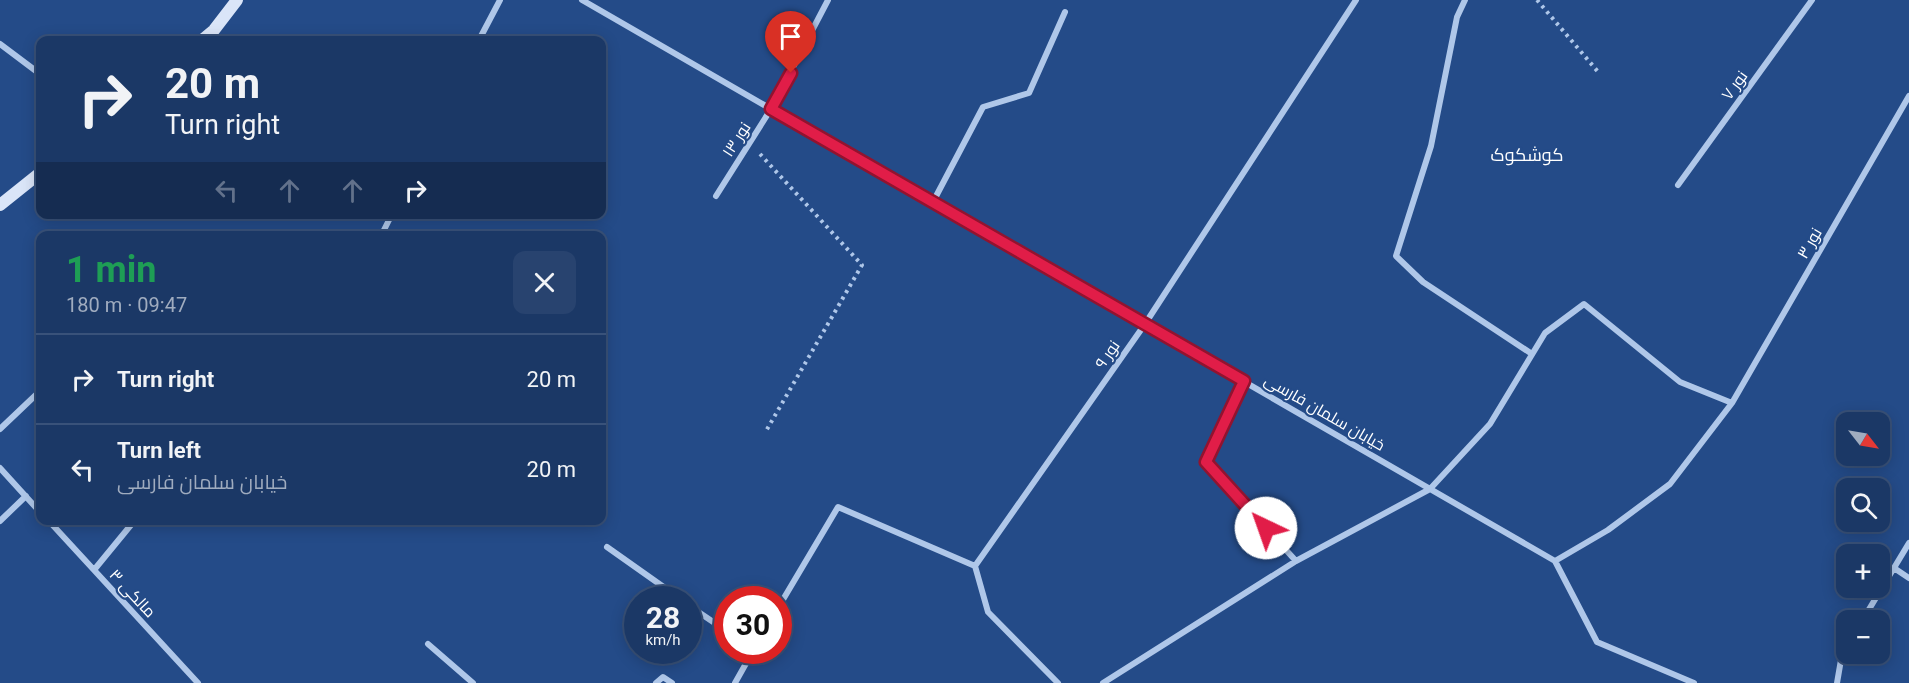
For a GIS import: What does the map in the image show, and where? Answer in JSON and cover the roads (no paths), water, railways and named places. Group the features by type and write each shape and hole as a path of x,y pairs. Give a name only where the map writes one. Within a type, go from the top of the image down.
{"street":[{"path":"207,36 237,0"},
{"path":"481,36 500,0"},
{"name":"خیابان سلمان فارسی","path":"582,0 1555,561"},
{"name":"نور ۱۳","path":"716,196 771,109 828,0"},
{"name":"نور ۹","path":"975,566 1145,324 1356,0"},
{"path":"1465,0 1457,17 1431,146 1396,256 1423,282 1532,354"},
{"name":"نور ۷","path":"1678,185 1812,0"},
{"path":"933,202 983,107 1029,93 1065,12"},
{"path":"0,44 36,71"},
{"name":"نور ۳","path":"1555,561 1608,530 1670,484 1732,403 1909,96"},
{"path":"0,205 36,176"},
{"path":"1102,683 1296,561 1430,489 1490,424 1545,333 1584,304 1680,382 1732,403"},
{"path":"1244,381 1206,462 1296,561"},
{"path":"0,429 36,395"},
{"path":"0,468 36,507"},
{"path":"0,521 26,496"},
{"path":"791,586 838,507 975,566 988,612 1058,683"},
{"name":"مالکی ۳","path":"53,525 198,683"},
{"path":"94,570 131,525"},
{"path":"1869,610 1909,543"},
{"path":"607,547 662,586"},
{"path":"1555,561 1597,642 1694,683"},
{"path":"1894,568 1909,578"},
{"path":"428,644 472,683"},
{"path":"735,683 746,664"},
{"path":"1837,683 1840,664"},
{"path":"656,683 663,677 672,683"}],"district":[{"name":"کوشکوک","path":"1527,155"}]}
